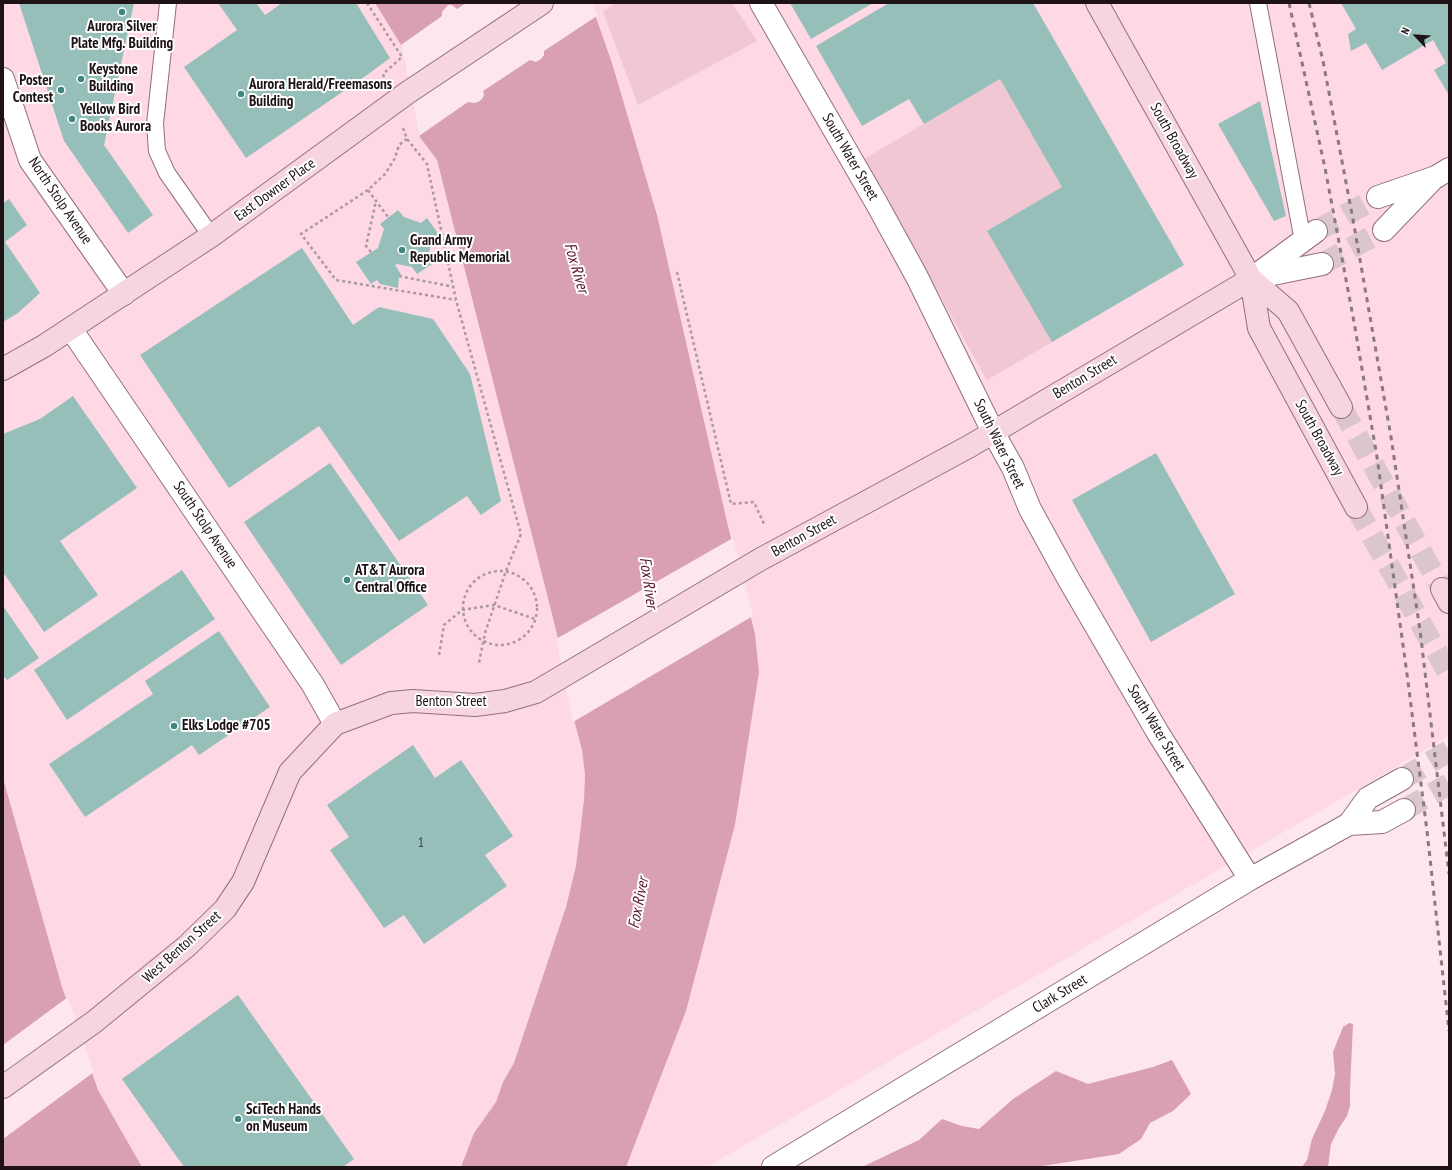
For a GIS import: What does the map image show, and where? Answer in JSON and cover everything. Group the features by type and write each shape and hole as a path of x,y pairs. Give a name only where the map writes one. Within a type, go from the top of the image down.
{"street":[{"name":"East Downer Place","path":"3,369 44,346 211,236 407,93 542,3"},
{"name":"South Water Street","path":"761,3 877,204 917,277 993,432 1013,468 1030,509 1069,580 1158,733 1250,879"},
{"name":"South Broadway","path":"1097,3 1251,279 1259,328 1356,507"},
{"name":"North Stolp Avenue","path":"3,78 30,160 124,294"},
{"path":"1378,197 1442,173"},
{"path":"1384,230 1442,173"},
{"path":"1251,279 1309,236"},
{"path":"1251,279 1322,264"},
{"name":"South Broadway","path":"1251,279 1288,311 1341,407"},
{"name":"Benton Street","path":"335,724 391,703 413,701 475,705 505,701 536,692 761,559 993,432 1251,279"},
{"name":"South Stolp Avenue","path":"71,328 314,685 335,724"},
{"name":"West Benton Street","path":"3,1087 94,1022 187,946 225,909 243,882 290,772 335,724"},
{"name":"Clark Street","path":"773,1167 1250,879 1349,824 1368,798 1402,779"},
{"name":"Clark Street","path":"1349,824 1382,822 1404,810"}],"lane":[{"path":"168,3 155,124 157,151 167,173 211,236"},
{"path":"1258,3 1309,236"}],"path":[{"path":"367,3 402,57 383,74 385,79"},
{"path":"401,124 407,139 427,164 456,300 521,534 494,605 483,641 479,663"},
{"path":"407,139 399,145 395,158 385,174 368,190 301,234 336,280 456,300"},
{"path":"368,190 388,217"},
{"path":"371,252 366,246 376,201"},
{"path":"677,272 731,504 754,502 764,524"},
{"path":"399,276 454,287"},
{"path":"495,570 506,571 518,575 528,583 534,594 537,607 535,620 524,637 504,645 494,645 475,636 469,629 464,620 462,610 463,599 468,588 475,580 484,574 495,570"},
{"path":"439,655 444,626 462,610 494,605 535,620"}],"shaded area":[{"path":"3,3 375,3 401,45 419,136 437,160 557,634 574,720 582,750 585,774 584,800 576,866 566,907 514,1063 503,1082 496,1102 474,1133 461,1167 142,1167 98,1090 62,987 3,778"},
{"path":"591,3 1449,3 1449,736 707,1167 626,1167 686,1011 735,825 759,672 755,634 728,526 657,215 612,63"},
{"path":"615,3 732,3 757,41 638,105 603,12"},
{"path":"1000,79 1062,187 988,231 1052,342 987,380 864,159"}],"water":[{"name":"Fox River","path":"375,3 591,3 612,63 657,215 728,526 755,634 759,672 735,825 686,1011 626,1167 461,1167 474,1133 496,1102 503,1082 514,1063 566,907 576,866 584,800 585,774 582,750 574,720 557,634 437,160 419,136 401,45"},
{"path":"3,778 62,987 98,1090 142,1167 3,1167"},
{"path":"1349,1023 1353,1024 1350,1106 1347,1116 1331,1144 1328,1167 1302,1167 1307,1160 1312,1139 1325,1111 1332,1090 1335,1074 1333,1052 1343,1027"},
{"path":"1172,1060 1191,1094 1173,1111 1150,1123 1141,1139 1119,1154 1036,1167 862,1167 919,1140 942,1119 962,1126 979,1129 1013,1099 1056,1071 1088,1084 1153,1067"}],"pier":[{"path":"466,3 593,3 597,16 544,51 544,55 541,59 536,62 530,60 483,91 484,95 478,102 468,102 419,136 401,45 442,16 442,12 448,5 452,5 457,9"},
{"path":"733,538 753,616 573,722 556,639"},
{"path":"68,997 94,1072 3,1139 3,1045"}],"building":[{"name":"Keystone Building","path":"19,3 134,3 104,145 153,215 128,233 64,141"},
{"path":"218,3 256,3 265,15 282,3 356,3 390,58 246,158 184,67 237,30"},
{"path":"790,3 873,3 811,39"},
{"path":"889,3 1033,3 1184,265 1052,342 987,231 1062,187 1000,79 924,124 909,99 862,126 816,46"},
{"path":"1341,3 1449,3 1449,95 1434,70 1446,63 1433,40 1382,70 1366,43 1351,51 1348,34 1356,29"},
{"path":"1260,101 1286,216 1274,221 1218,124"},
{"path":"9,199 27,225 5,242 40,293 18,313 3,322 3,203"},
{"name":"Grand Army Republic Memorial","path":"398,210 404,217 421,223 427,218 439,235 432,240 428,257 432,264 417,274 412,267 397,264 395,265 401,274 399,276 398,288 380,284 377,280 371,284 356,262 378,248 384,229 380,224"},
{"path":"302,248 353,325 379,307 433,319 470,374 501,501 481,515 467,496 399,541 319,426 229,488 140,355"},
{"path":"73,396 137,488 60,541 98,595 44,632 3,572 3,434 40,419"},
{"path":"1156,453 1235,594 1151,642 1072,500"},
{"name":"AT&T Aurora Central Office","path":"330,463 428,605 341,665 244,522"},
{"path":"182,570 215,619 67,720 34,670"},
{"path":"3,606 39,658 7,680 3,675"},
{"name":"Elks Lodge #705","path":"219,631 270,707 199,755 192,745 85,817 49,764 153,694 145,681"},
{"path":"413,745 435,778 461,760 513,836 485,855 507,886 424,944 404,915 384,928 330,850 349,837 327,805"},
{"name":"SciTech Hands on Museum","path":"238,995 354,1159 343,1167 184,1167 122,1079"}],"tunnel":[{"path":"1316,231 1378,197"},
{"path":"1322,264 1384,230"},
{"path":"1341,407 1442,589"},
{"path":"1356,507 1449,674"},
{"path":"1402,779 1449,751"},
{"path":"1404,810 1449,784"}],"railway":[{"path":"1289,3 1325,168 1354,322 1377,457 1427,831 1449,1031"},
{"path":"1309,3 1323,61 1352,214 1391,437 1420,630 1449,874"}],"place":[{"name":"Aurora Silver Plate Mfg. Building","path":"122,12"},
{"name":"Keystone Building","path":"81,79"},
{"name":"Poster Contest","path":"61,90"},
{"name":"Aurora Herald/Freemasons Building","path":"241,94"},
{"name":"Yellow Bird Books Aurora","path":"72,119"},
{"name":"Grand Army Republic Memorial","path":"402,250"},
{"name":"AT&T Aurora Central Office","path":"347,580"},
{"name":"Elks Lodge #705","path":"174,726"},
{"name":"SciTech Hands on Museum","path":"238,1119"}]}
